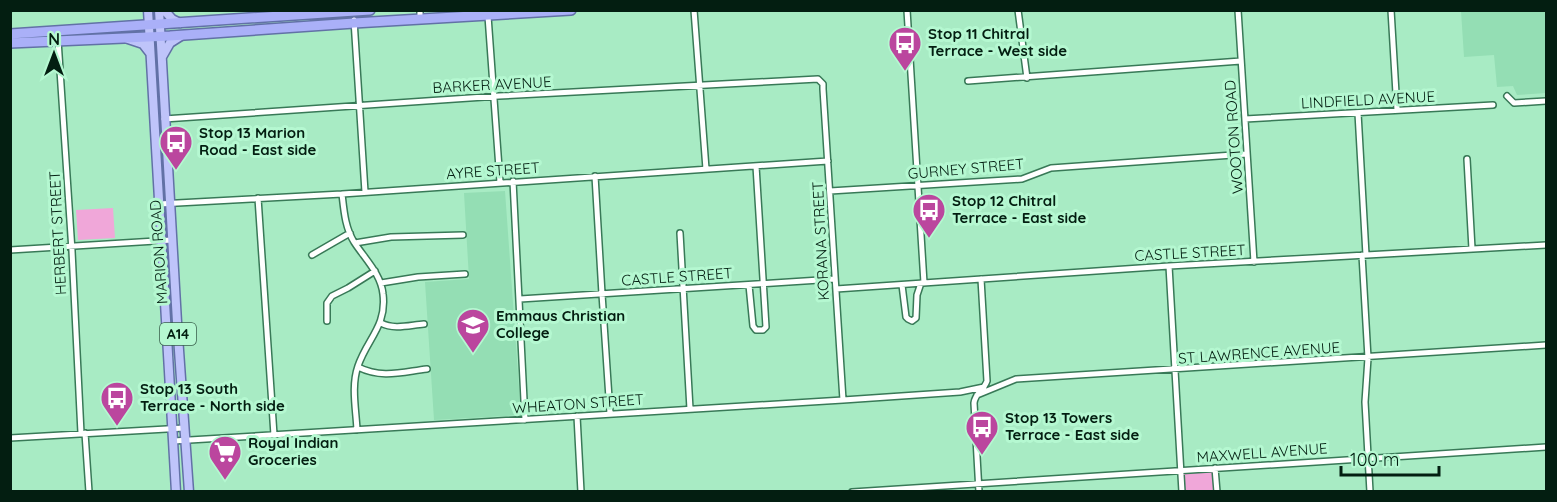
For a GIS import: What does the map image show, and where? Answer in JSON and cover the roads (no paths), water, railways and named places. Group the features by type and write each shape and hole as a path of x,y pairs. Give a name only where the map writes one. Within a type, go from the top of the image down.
{"highway":[{"path":"10,43 149,25 285,13 370,10"},
{"path":"10,34 128,39 354,23 420,15 488,16 571,10"}],"main road":[{"name":"MARION ROAD","path":"147,10 176,492"},
{"path":"129,27 147,10"},
{"name":"MARION ROAD","path":"159,10 189,492"},
{"path":"164,10 172,19 181,23"},
{"path":"162,57 170,43 181,36"},
{"path":"128,39 143,44 150,54"}],"street":[{"path":"694,10 706,169"},
{"path":"902,285 906,317 912,321 916,318 917,295 923,283 907,10"},
{"path":"1018,10 1027,78"},
{"name":"WOOTON ROAD","path":"1238,10 1254,262"},
{"path":"1391,10 1397,110"},
{"path":"354,11 365,192"},
{"path":"285,13 286,28"},
{"path":"488,16 500,182"},
{"name":"HERBERT STREET","path":"58,36 83,433 89,492"},
{"path":"968,81 1241,61"},
{"name":"BARKER AVENUE","path":"164,119 494,96 813,78 821,81"},
{"name":"KORANA STREET","path":"821,81 843,400"},
{"path":"1507,96 1515,103 1546,101"},
{"name":"LINDFIELD AVENUE","path":"1245,119 1493,105"},
{"path":"1358,113 1368,358 1365,402 1370,492"},
{"name":"GURNEY STREET","path":"830,191 1022,179 1051,168 1247,154"},
{"path":"1467,159 1472,249"},
{"name":"AYRE STREET","path":"159,204 828,161"},
{"path":"749,285 753,326 756,330 764,330 766,327 756,166"},
{"path":"595,176 610,413"},
{"path":"513,182 525,420"},
{"path":"342,194 344,213 350,233 381,283 384,307 381,323 358,367 355,392 357,430"},
{"path":"258,198 274,435"},
{"path":"312,255 350,233"},
{"path":"680,233 690,409"},
{"path":"355,243 391,237 463,235"},
{"path":"10,250 172,240"},
{"name":"CASTLE STREET","path":"836,289 1169,266 1546,245"},
{"path":"1169,266 1182,492"},
{"path":"327,321 327,303 332,296 375,271"},
{"path":"381,283 418,277 465,274"},
{"name":"CASTLE STREET","path":"520,299 835,279"},
{"path":"979,492 974,403 987,381 981,279"},
{"path":"381,323 392,327 424,324"},
{"name":"ST LAWRENCE AVENUE","path":"977,395 1016,379 1546,345"},
{"path":"358,367 376,374 427,369"},
{"name":"WHEATON STREET","path":"173,441 843,400 960,392 984,387"},
{"path":"577,416 581,492"},
{"path":"10,438 184,428"},
{"name":"MAXWELL AVENUE","path":"852,492 1546,447"},
{"path":"1215,468 1217,492"}],"tram line":[{"path":"10,13 14,10"}],"place":[{"name":"Stop 11 Chitral Terrace - West side","path":"905,72"},
{"name":"Stop 13 Marion Road - East side","path":"176,171"},
{"name":"Stop 12 Chitral Terrace - East side","path":"929,239"},
{"name":"Emmaus Christian College","path":"473,354"},
{"name":"Stop 13 South Terrace - North side","path":"117,427"},
{"name":"Stop 13 Towers Terrace - East side","path":"982,456"},
{"name":"Royal Indian Groceries","path":"225,481"}]}
